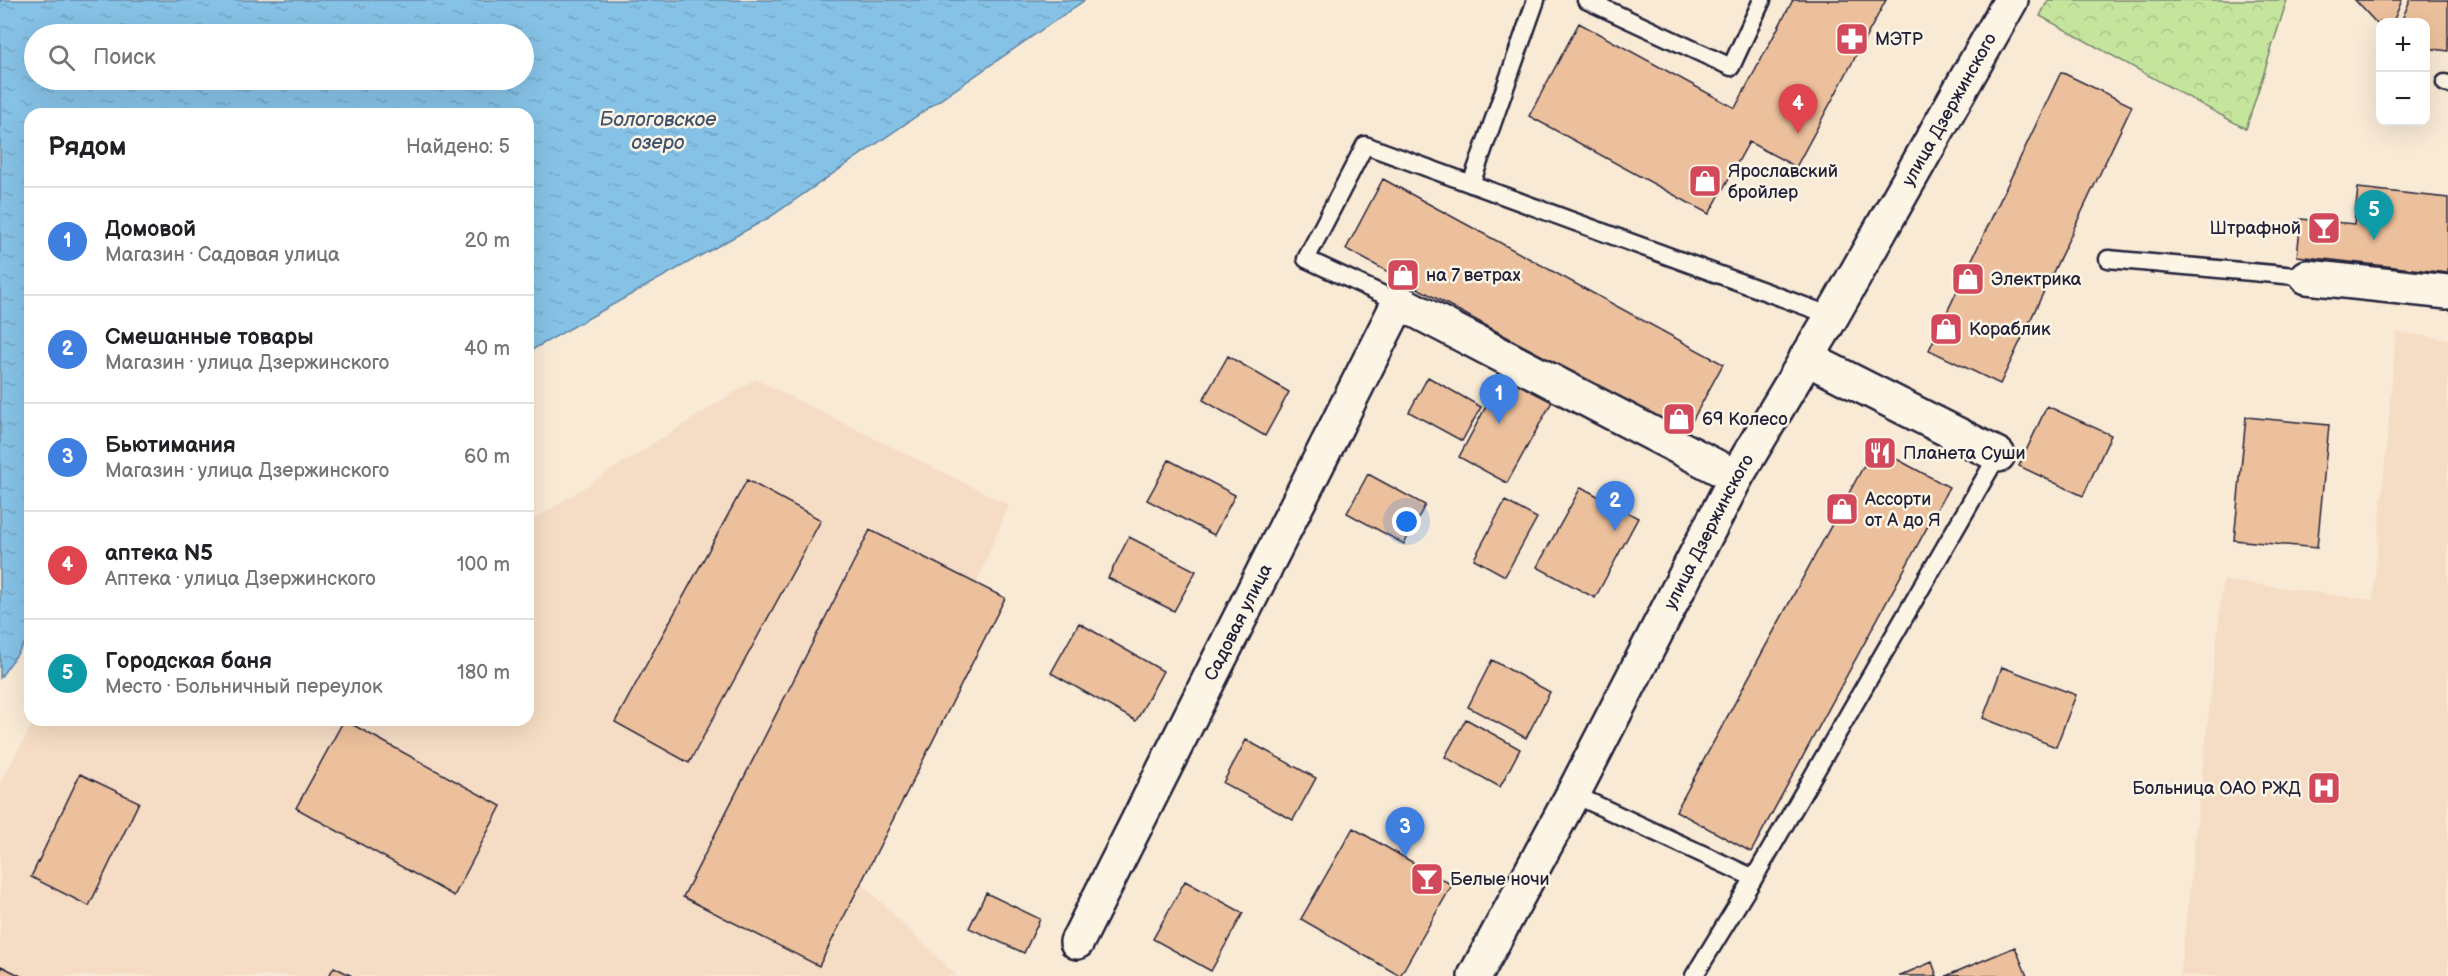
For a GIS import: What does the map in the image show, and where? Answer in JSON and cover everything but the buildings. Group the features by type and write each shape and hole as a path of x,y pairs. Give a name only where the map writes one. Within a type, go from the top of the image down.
{"street":[{"name":"улица Дзержинского","path":"1475,976 1573,794 1736,477 1832,316 2011,0"},
{"path":"2307,277 2448,292"},
{"path":"1399,302 1736,477"},
{"name":"Садовая улица","path":"1077,942 1399,302"},
{"path":"1806,358 1998,455"}],"lane":[{"path":"1471,184 1536,0"},
{"path":"1586,0 1731,67 1762,0"},
{"path":"1399,302 1306,259 1365,145 1832,316"},
{"path":"2108,259 2307,277"},
{"path":"1694,976 1754,878 1998,455"},
{"path":"1573,794 1754,878"}],"shaded area":[{"name":"Больница ОАО РЖД","path":"2396,332 2448,339 2448,976 2180,976 2223,580 2373,600"},
{"path":"755,379 1009,505 855,877 957,976 0,976 0,783 32,726 534,726 534,519"}],"green space":[{"path":"2048,0 2287,0 2246,129 2040,16"}],"water":[{"name":"Бологовское озеро","path":"0,0 1085,0 770,217 534,349 534,108 24,108 24,644 0,678"}],"place":[{"name":"МЭТР","path":"1852,39"},
{"name":"аптека N5","path":"1798,134"},
{"name":"Ярославский бройлер","path":"1705,181"},
{"name":"Штрафной","path":"2324,228"},
{"name":"Городская баня","path":"2374,240"},
{"name":"на 7 ветрах","path":"1403,275"},
{"name":"Электрика","path":"1968,279"},
{"name":"Кораблик","path":"1946,329"},
{"name":"69 Колесо","path":"1679,419"},
{"name":"Домовой","path":"1499,424"},
{"name":"Планета Суши","path":"1880,453"},
{"name":"Ассорти от А до Я","path":"1842,509"},
{"name":"Смешанные товары","path":"1615,531"},
{"name":"Больница ОАО РЖД","path":"2324,788"},
{"name":"Бьютимания","path":"1405,857"},
{"name":"Белые ночи","path":"1427,879"}]}
